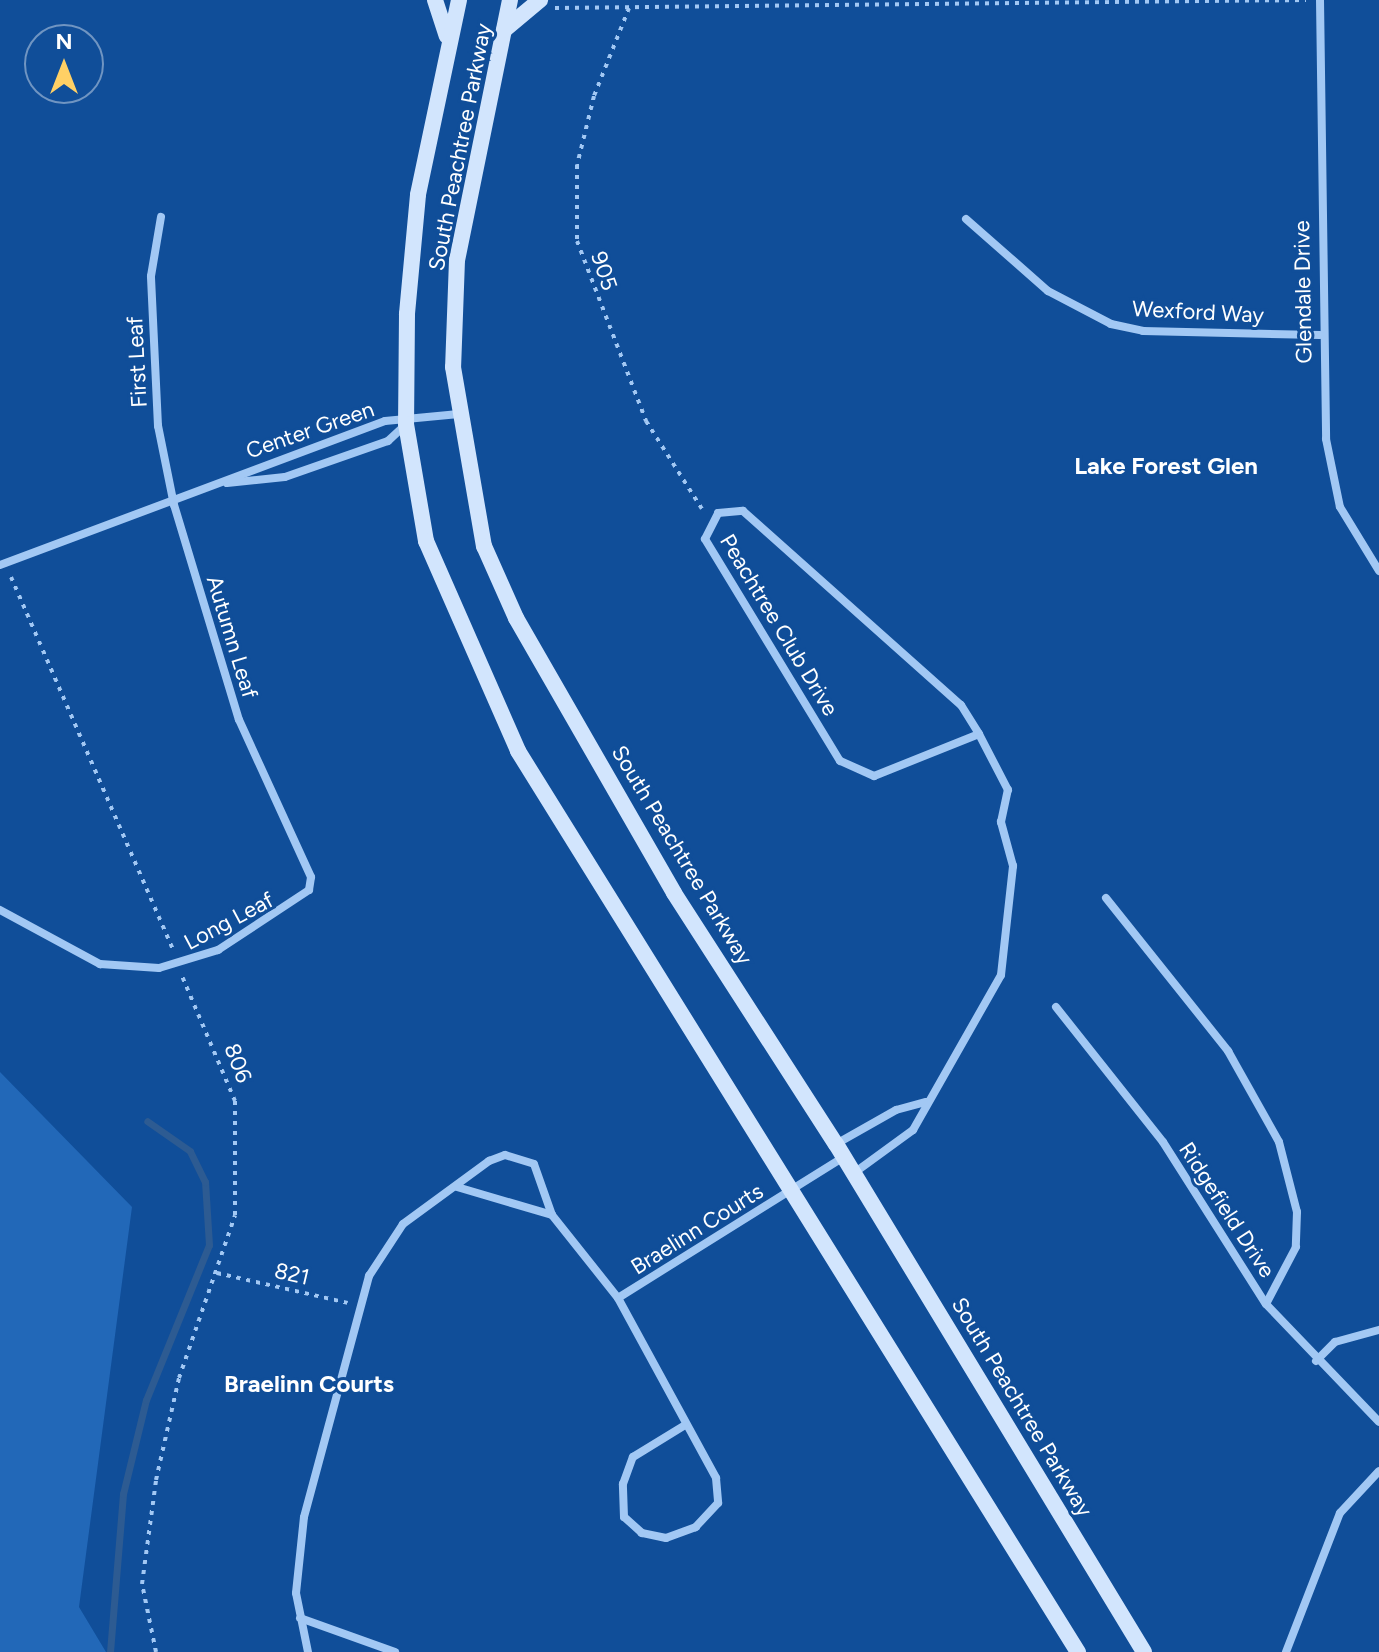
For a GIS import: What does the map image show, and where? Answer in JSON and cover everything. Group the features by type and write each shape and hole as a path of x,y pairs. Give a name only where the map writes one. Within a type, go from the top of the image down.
{"main road":[{"path":"435,0 448,50"},
{"name":"South Peachtree Parkway","path":"459,0 418,195 406,424 426,541 518,751 794,1190 1078,1652"},
{"name":"South Peachtree Parkway","path":"510,0 457,260 459,414 484,546 516,618 674,893 840,1150 1144,1652"},
{"path":"503,31 541,4"}],"street":[{"name":"Glendale Drive","path":"1318,0 1320,335 1331,475 1354,536 1379,571"},
{"name":"First Leaf","path":"161,217 151,276 158,426 174,505"},
{"name":"Wexford Way","path":"966,219 1048,291 1111,324 1143,331 1320,335"},
{"path":"406,424 459,414"},
{"name":"Center Green","path":"3,564 174,505 218,484 385,421 406,424"},
{"name":"Center Green","path":"218,484 285,477 388,441 406,424"},
{"name":"Autumn Leaf","path":"174,505 239,720 265,776"},
{"name":"Peachtree Club Drive","path":"854,1173 913,1130 926,1102 1001,975 1013,866 1001,822 1008,790 979,734 961,705 743,511 718,513 705,539 840,761 874,776 979,734"},
{"name":"Long Leaf","path":"0,910 100,964 177,966 273,919 309,890 311,877 265,776"},
{"path":"1106,898 1228,1051 1279,1142 1297,1212 1296,1247 1266,1304"},
{"name":"Ridgefield Drive","path":"1056,1007 1163,1142 1266,1304 1316,1361 1379,1422"},
{"name":"Braelinn Courts","path":"618,1298 794,1190 840,1150 896,1110 926,1102"},
{"name":"Braelinn Courts","path":"308,1652 300,1618 304,1517 360,1306 381,1247 489,1161 523,1157 540,1173 552,1215 618,1298 716,1478 718,1503 696,1527 666,1538 642,1533 624,1517 623,1484 633,1457 685,1425"},
{"path":"457,1187 552,1215"},
{"path":"1316,1361 1335,1342 1379,1330"},
{"path":"1286,1652 1340,1513 1379,1471"},
{"path":"300,1618 395,1652"}],"path":[{"path":"541,4 629,8 1318,0"},
{"name":"905","path":"629,8 594,96 577,165 577,241 646,421 696,493 709,526"},
{"name":"806","path":"3,564 164,917 177,966 235,1101 235,1215 179,1378 156,1480 142,1584 156,1652"},
{"name":"821","path":"217,1273 360,1306"}],"shaded area":[{"path":"0,1072 132,1207 79,1607 106,1652 0,1652"}],"waterway":[{"path":"110,1652 123,1494 146,1400 209,1245 205,1182 190,1151 147,1121"}],"district":[{"name":"Lake Forest Glen","path":"1166,466"},
{"name":"Braelinn Courts","path":"309,1384"}]}
